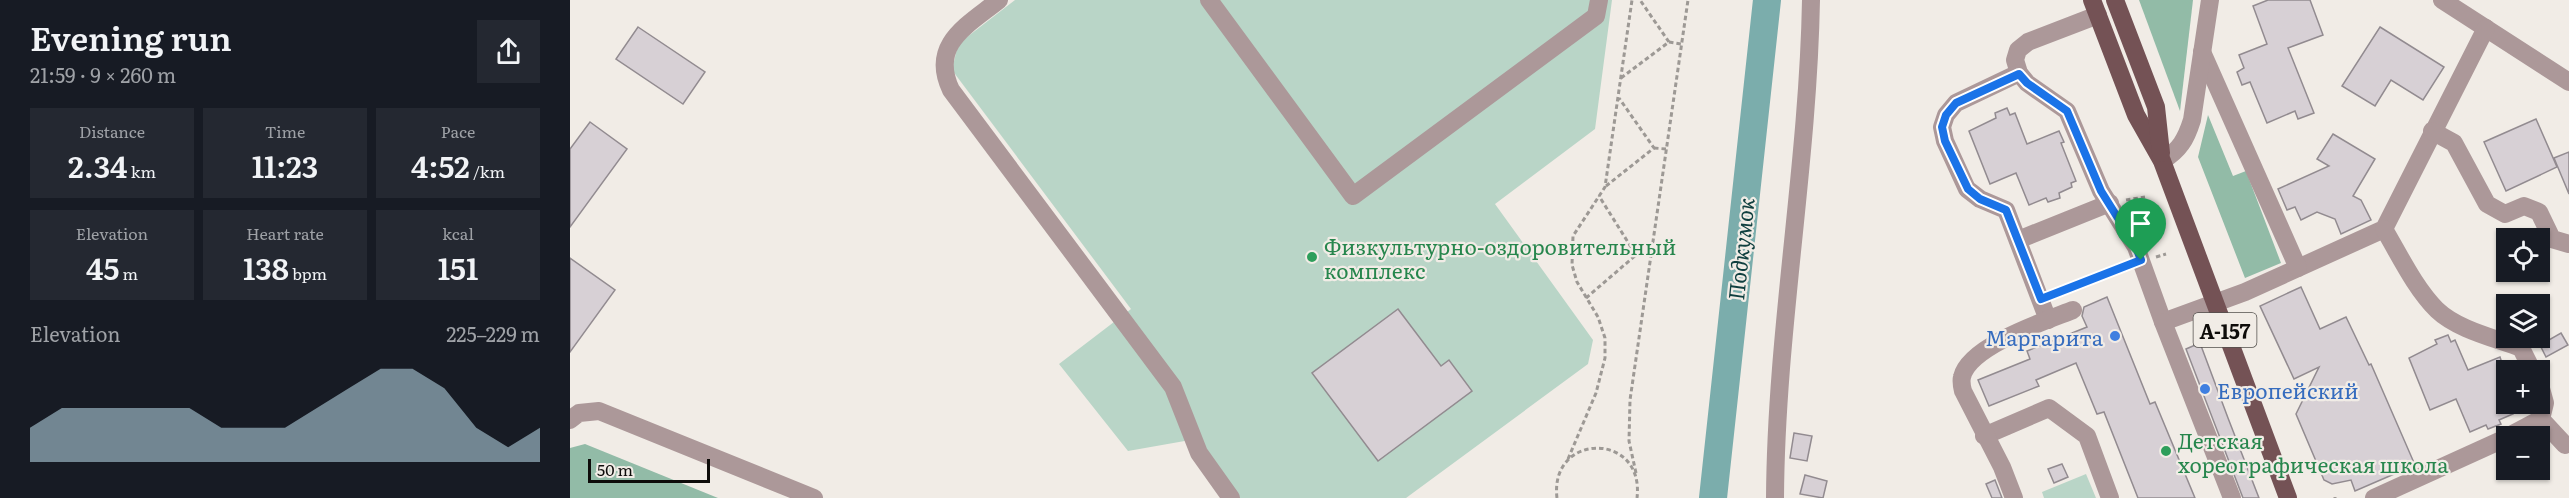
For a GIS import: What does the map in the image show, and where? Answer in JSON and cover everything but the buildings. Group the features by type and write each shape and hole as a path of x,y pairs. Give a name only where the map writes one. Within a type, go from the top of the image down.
{"main road":[{"name":"А-157","path":"2115,0 2156,107 2162,161"},
{"name":"А-157","path":"2095,8 2136,116 2162,161 2288,498"}],"street":[{"path":"999,0 951,42 944,56 943,74 951,90 1173,387 1199,453 1230,498"},
{"path":"1209,0 1353,196 1596,16 1599,0"},
{"path":"1775,498 1776,426 1810,67 1811,0"},
{"path":"2162,161 2177,152 2187,138 2193,120 2210,0"},
{"path":"2442,0 2569,82"},
{"path":"2095,8 2028,42 2018,50 2015,60 2019,74 2027,83 2067,111 2101,191 2136,247 2232,498"},
{"path":"2163,322 2215,303 2384,229 2486,28"},
{"path":"2202,52 2298,268"},
{"path":"2019,74 1956,103 1946,115 1942,127 1945,141 1968,189 1980,199 2006,210 2048,320"},
{"path":"2432,131 2454,143 2487,204 2505,214 2524,206 2539,212 2552,239 2569,244"},
{"path":"2018,240 2109,203"},
{"path":"2384,229 2420,288 2438,311 2461,325 2521,348 2527,360"},
{"path":"2014,498 2002,467 1963,391 1961,378 1967,366 1991,346 2073,310"},
{"path":"1984,435 2049,408 2087,436 2110,498"},
{"path":"570,420 579,413 599,411 814,498"},
{"path":"2528,426 2541,419 2542,414"},
{"path":"2541,419 2565,445"},
{"path":"2374,498 2496,442"}],"path":[{"path":"1605,187 1632,0"},
{"path":"1640,0 1669,42 1681,44"},
{"path":"1639,498 1628,421 1688,0"},
{"path":"1621,78 1669,42"},
{"path":"1618,96 1654,148"},
{"path":"1557,498 1556,483 1560,470 1568,459 1596,393 1605,358 1605,338 1598,317 1576,282 1572,250 1573,236 1605,187 1654,148 1666,149"},
{"path":"1599,196 1636,255"},
{"path":"1586,298 1636,255 1651,254"},
{"path":"2041,299 2141,260 2166,254"},
{"path":"1568,459 1585,449 1606,448 1629,462 1636,473"}],"green space":[{"name":"Физкультурно-оздоровительный комплекс","path":"1015,0 1612,0 1595,129 1495,204 1593,340 1588,364 1406,498 1239,498 1196,439 1128,451 1059,364 1131,309 952,70 958,44"},
{"path":"2139,0 2193,0 2180,111"},
{"path":"2208,115 2233,176 2246,171 2281,263 2245,278 2198,157"},
{"path":"585,444 718,498 570,498 570,448"},
{"path":"2086,474 2096,498 2044,498 2042,492"}],"waterway":[{"name":"Подкумок","path":"1713,498 1767,0"}],"place":[{"name":"Физкультурно-оздоровительный комплекс","path":"1312,257"},
{"name":"Маргарита","path":"2115,336"},
{"name":"Европейский","path":"2205,389"},
{"name":"Детская хореографическая школа","path":"2166,451"}],"route":[{"path":"2019,74 2027,83 2067,111 2101,191 2136,247 2141,260 2041,299 2006,210 1980,199 1968,189 1945,141 1942,127 1946,115 1956,103 2019,74"}]}
